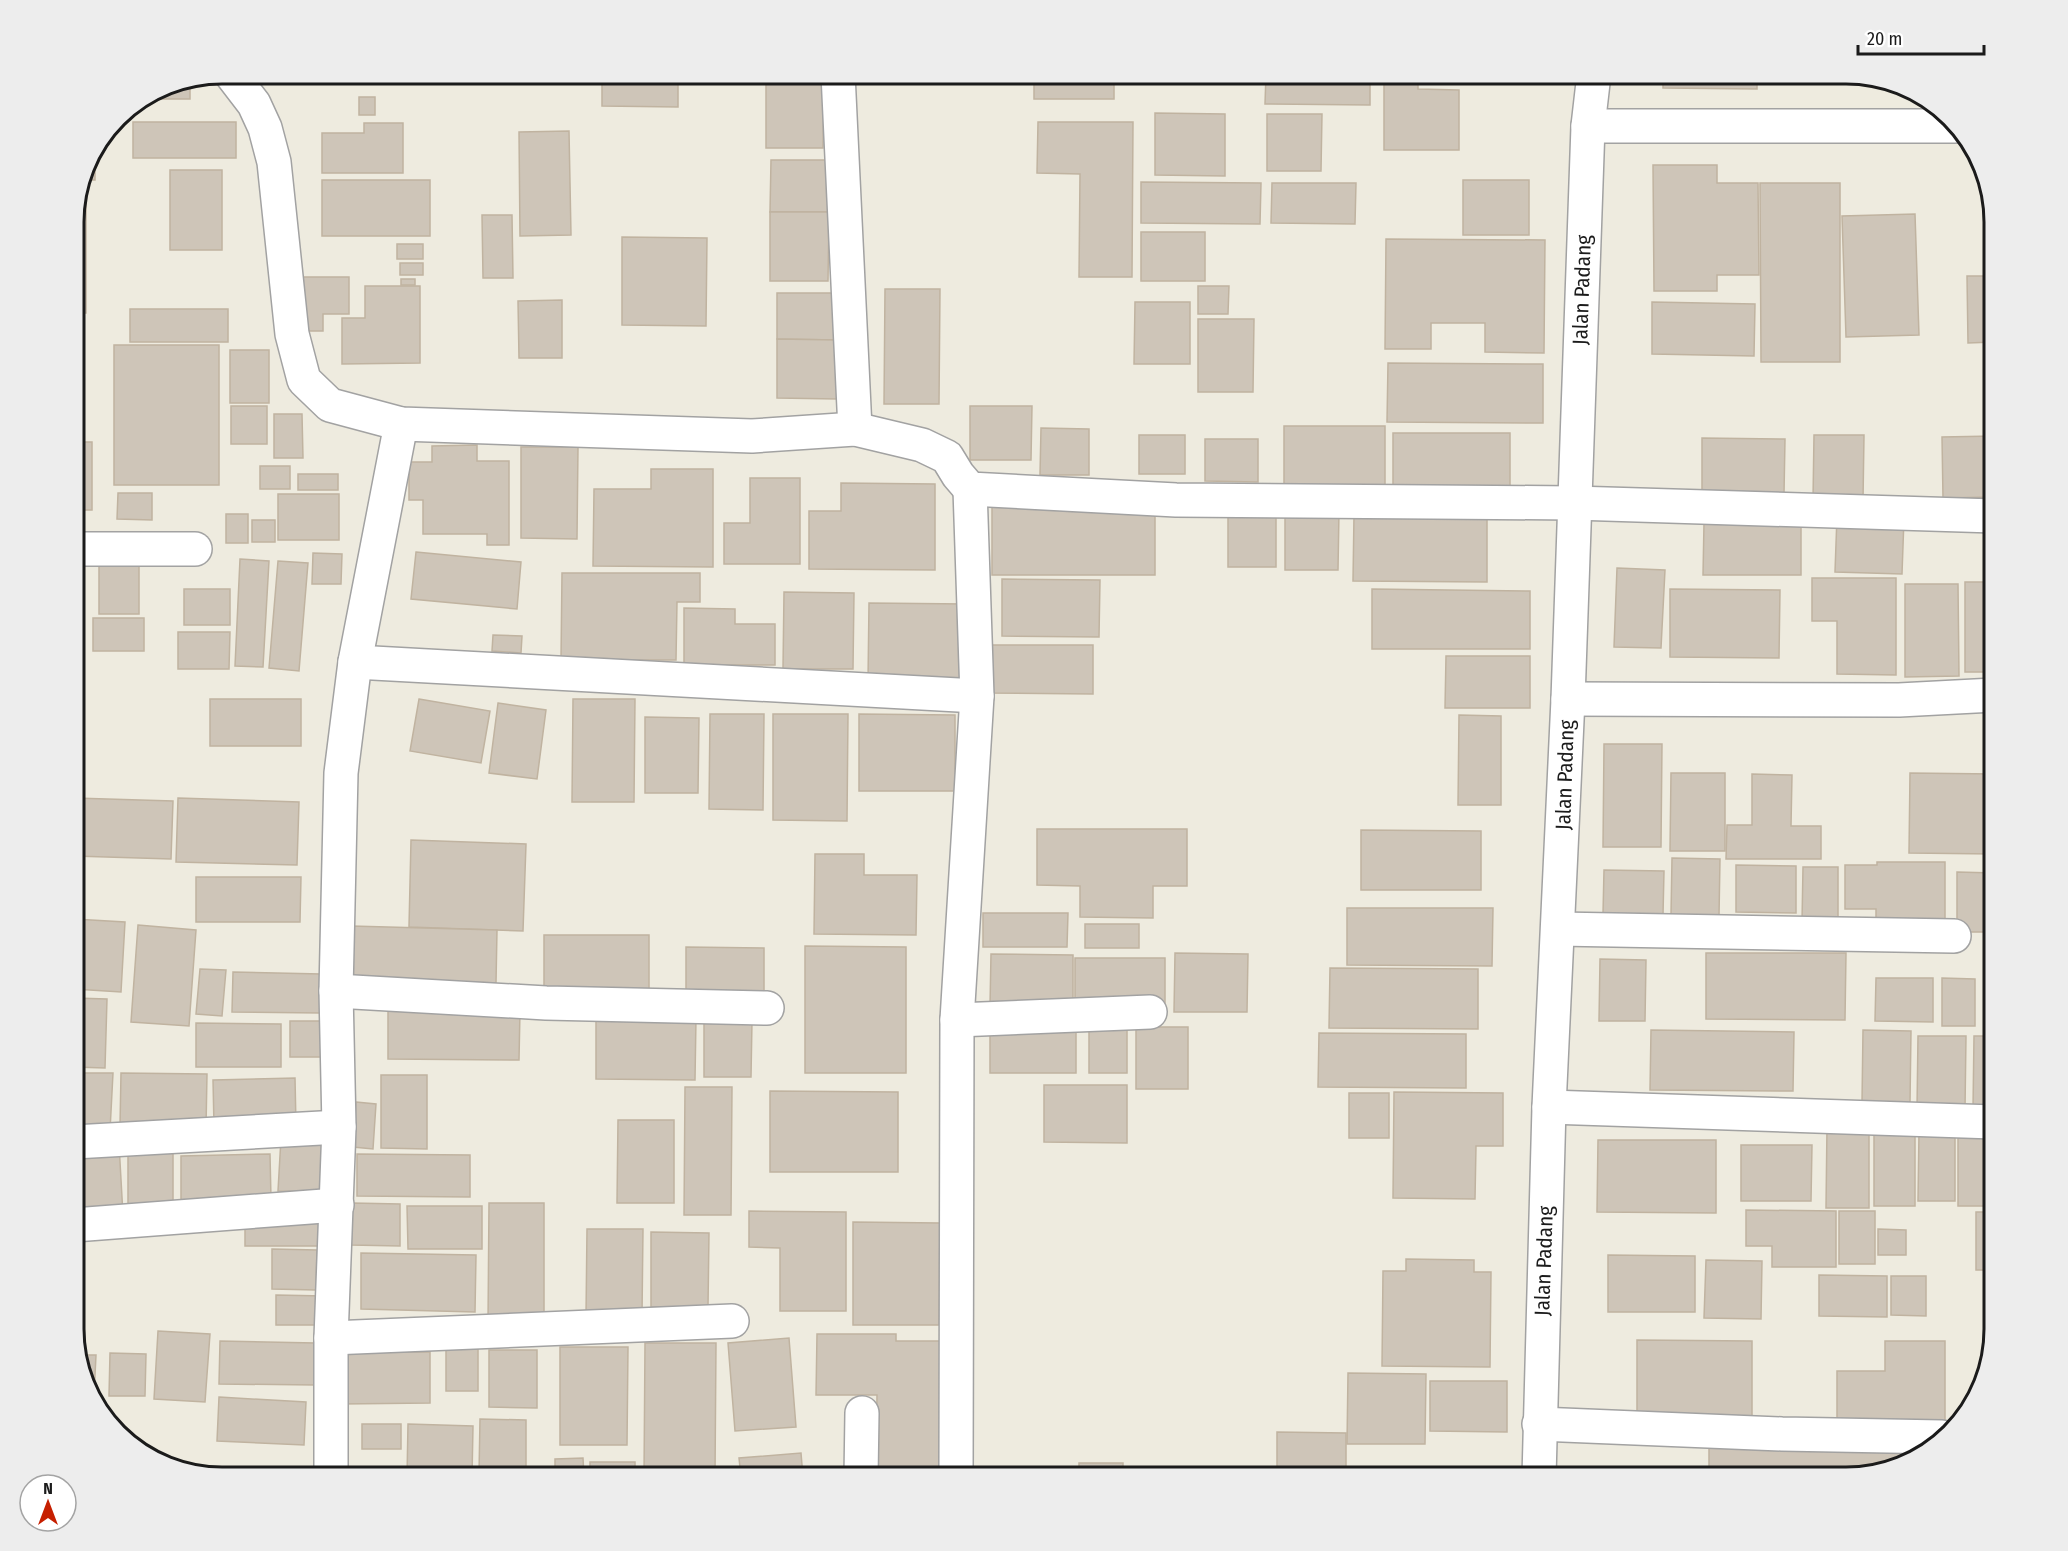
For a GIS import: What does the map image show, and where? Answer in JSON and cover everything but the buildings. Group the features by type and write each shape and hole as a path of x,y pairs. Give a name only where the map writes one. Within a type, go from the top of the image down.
{"street":[{"path":"239,84 254,104 265,128 274,162 292,334 304,380 330,405 401,424 752,436 855,429 921,445 946,457 970,489 977,696 957,1020 957,1467"},
{"path":"838,84 855,429"},
{"name":"Jalan Padang","path":"1539,1467 1548,1107 1568,699 1588,126 1593,84"},
{"path":"1588,126 1944,126"},
{"path":"331,1467 331,1338 339,1127 336,991 341,773 355,662 401,424"},
{"path":"970,489 1176,501 1574,502 1984,516"},
{"path":"84,549 195,549"},
{"path":"355,662 977,696"},
{"path":"1568,699 1899,700 1984,695"},
{"path":"1558,929 1954,936"},
{"path":"336,991 546,1003 767,1008"},
{"path":"957,1020 1150,1012"},
{"path":"1548,1107 1984,1122"},
{"path":"84,1141 339,1127"},
{"path":"84,1224 337,1205"},
{"path":"331,1338 732,1321"},
{"path":"861,1467 862,1413"},
{"path":"1539,1424 1782,1434 1931,1437"}]}
